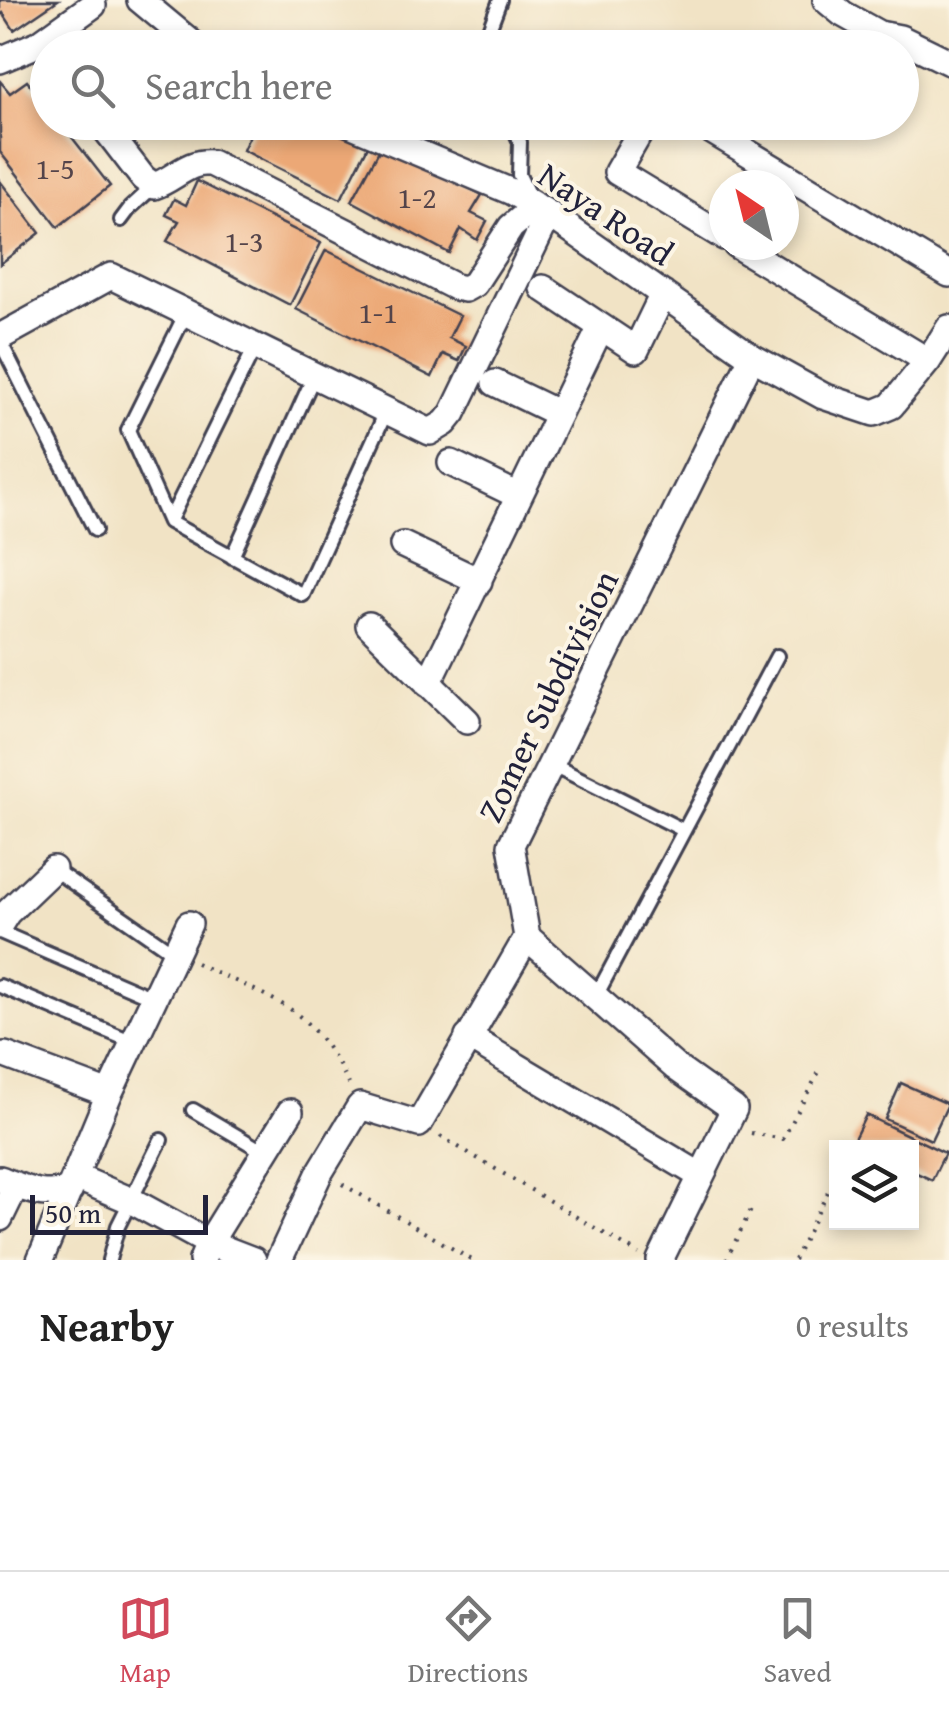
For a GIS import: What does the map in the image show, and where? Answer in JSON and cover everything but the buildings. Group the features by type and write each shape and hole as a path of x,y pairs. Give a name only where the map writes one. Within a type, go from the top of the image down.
{"street":[{"path":"140,0 176,30"},
{"path":"842,4 863,30"},
{"path":"65,30 93,5"},
{"path":"919,47 949,62"},
{"path":"0,60 30,52"},
{"path":"114,140 143,178 154,186 167,182 186,167 211,163 465,289 480,277 511,227 543,210"},
{"name":"Naya Road","path":"388,140 512,192 752,357 824,396 874,413 890,406 928,361 949,328"},
{"path":"636,140 617,172 709,229"},
{"path":"721,140 762,170"},
{"path":"799,195 949,274"},
{"path":"0,339 111,276 428,432 450,417 543,210"},
{"path":"767,260 928,361"},
{"path":"542,288 636,350 663,294"},
{"path":"428,684 601,328"},
{"name":"Zomer Subdivision","path":"527,937 512,845 752,357"},
{"path":"495,383 559,414"},
{"path":"451,463 520,496"},
{"path":"403,545 478,581"},
{"path":"369,625 467,721"},
{"path":"0,924 6,913 53,869"},
{"path":"40,1260 109,1094 188,924"},
{"path":"279,1260 320,1172 360,1106 419,1124 527,937 675,1067 734,1109 660,1260"},
{"path":"468,1037 701,1176"},
{"path":"4,1054 109,1094"},
{"path":"206,1251 290,1112"},
{"path":"0,1218 8,1182 52,1195 73,1184 132,1201 206,1251 253,1260"}],"lane":[{"path":"489,30 500,0"},
{"path":"519,140 518,175 522,187 543,210"},
{"path":"121,220 154,186"},
{"path":"186,313 128,430 169,522 302,595 386,412"},
{"path":"0,339 95,530"},
{"path":"169,522 255,347"},
{"path":"232,557 314,376"},
{"path":"595,998 777,656"},
{"path":"551,764 684,830"},
{"path":"53,869 174,953"},
{"path":"0,932 155,999"},
{"path":"0,986 133,1042"},
{"path":"193,1110 264,1152"},
{"path":"109,1260 118,1226 161,1140"}],"path":[{"path":"174,953 302,1018 342,1068 360,1106"},
{"path":"724,1129 783,1138 820,1070"},
{"path":"419,1124 650,1260"},
{"path":"320,1172 472,1260"},
{"path":"794,1260 829,1190"},
{"path":"726,1260 754,1204"}]}
